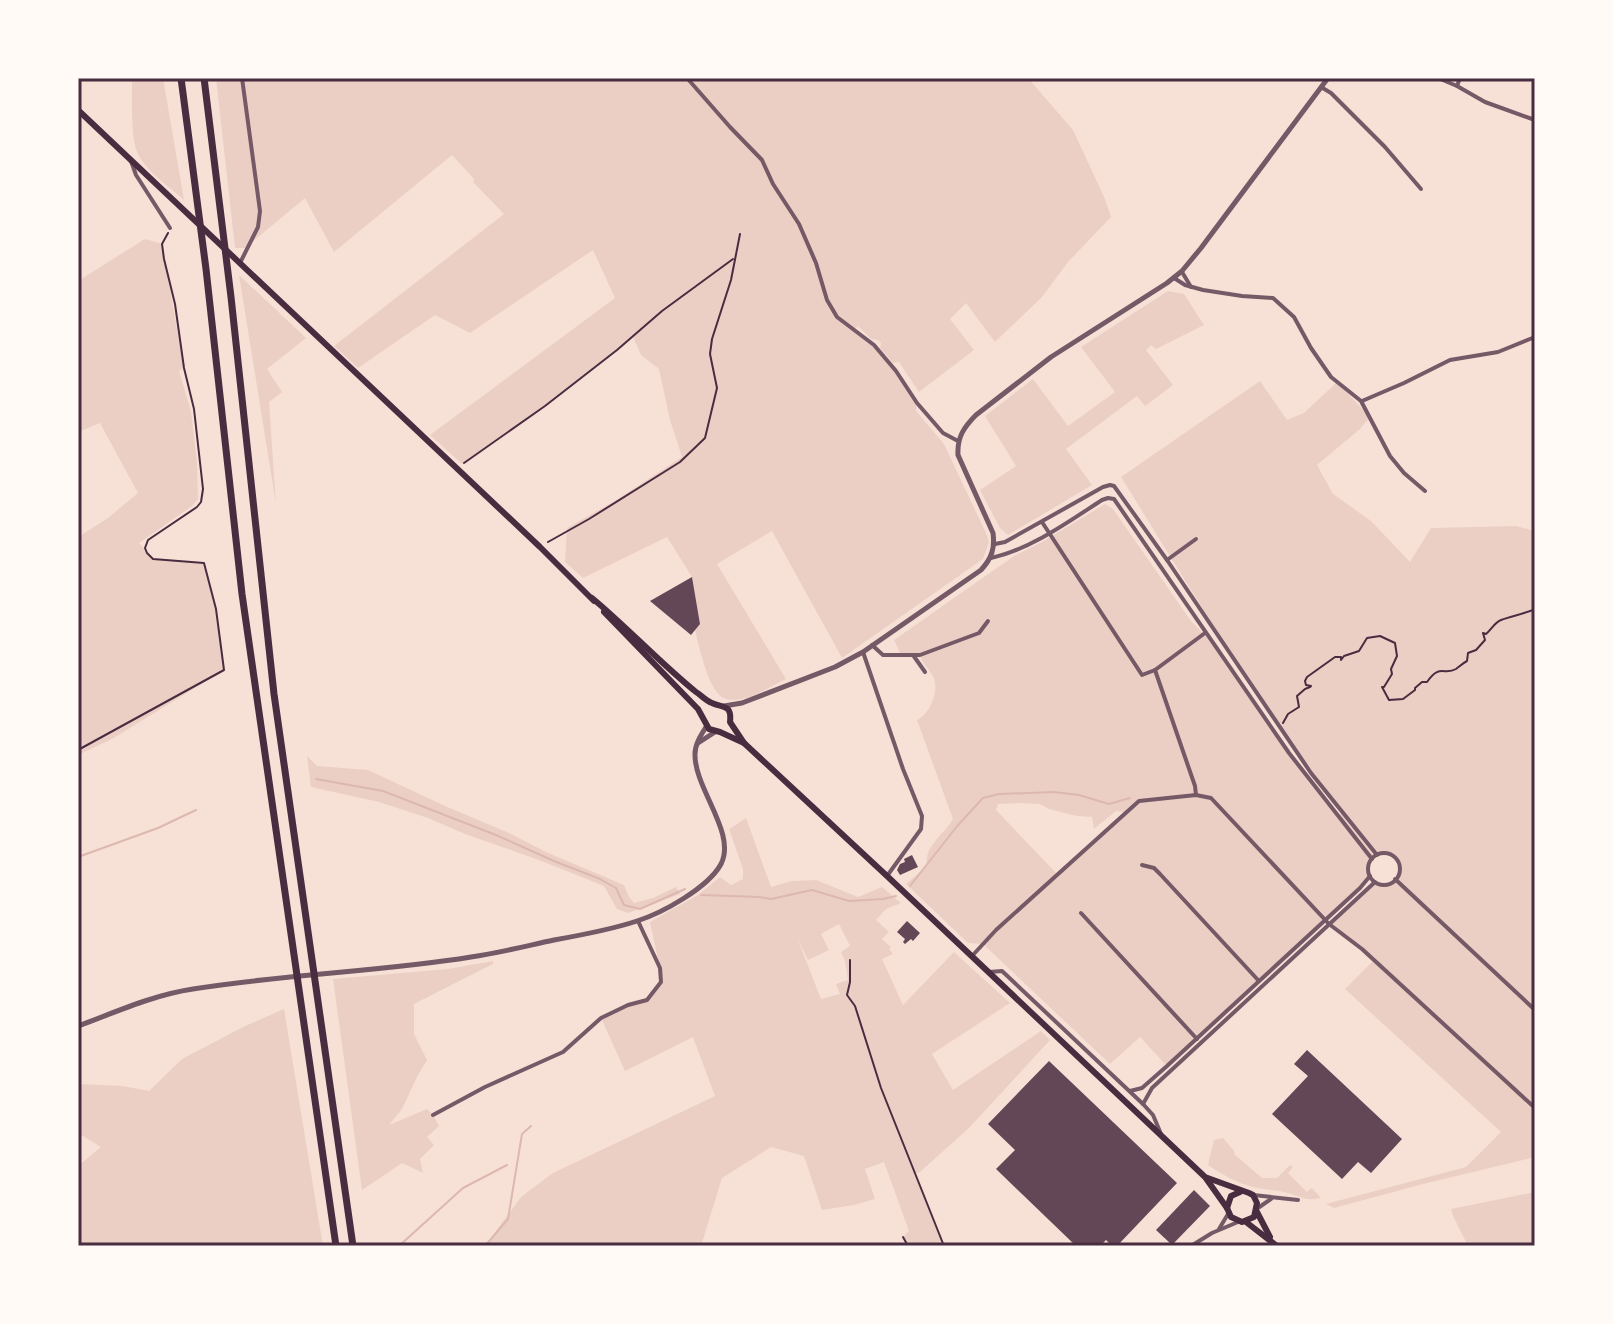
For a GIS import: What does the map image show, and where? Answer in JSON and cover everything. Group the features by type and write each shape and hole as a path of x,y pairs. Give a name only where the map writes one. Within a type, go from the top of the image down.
{"highway":[{"path":"181,78 206,269 242,594 336,1246"},
{"path":"204,78 276,710 353,1246"}],"main road":[{"path":"78,110 592,598 685,682 714,705 724,706 744,743 1205,1177 1228,1211 1275,1244"},
{"path":"592,598 618,629 683,693 703,717 706,727 744,743"},
{"path":"658,670 665,664"},
{"path":"703,717 707,709 714,705"},
{"path":"718,732 728,727 730,720"},
{"path":"1205,1177 1253,1195 1257,1210 1275,1244"},
{"path":"1228,1211 1231,1196 1244,1191"},
{"path":"1242,1222 1254,1217 1257,1210"}],"street":[{"path":"240,263 258,227 260,211 242,78"},
{"path":"687,78 762,160 773,184 799,224 816,263 827,300 837,317 874,345 943,433 958,441"},
{"path":"724,706 742,703 835,667 863,652 981,570 991,558 995,544 958,455 958,441 967,424 1051,357 1182,271 1328,78"},
{"path":"1438,78 1485,102 1535,120"},
{"path":"1457,86 1460,78"},
{"path":"1321,87 1331,93 1385,147 1421,189"},
{"path":"130,159 136,175 170,228"},
{"path":"1182,271 1191,287"},
{"path":"1174,278 1191,287 1273,298 1294,317 1331,377 1361,401 1390,456 1425,491"},
{"path":"1361,401 1450,360 1498,352 1535,337"},
{"path":"995,544 1005,542 1103,487 1114,486 1311,773 1374,857"},
{"path":"991,558 1008,554 1102,500 1114,499 1289,754 1374,857"},
{"path":"1062,510 1068,522"},
{"path":"1042,522 1142,675 1155,670 1205,633"},
{"path":"1167,560 1196,539"},
{"path":"872,645 883,655 920,655 979,633 988,621"},
{"path":"863,652 922,816 921,829 887,876"},
{"path":"913,655 925,672"},
{"path":"1155,670 1196,795"},
{"path":"730,720 742,703"},
{"path":"78,1026 162,995 192,989 473,957 603,930 638,921 662,910 690,893 716,871 723,858 721,830 695,763 697,744 706,727"},
{"path":"697,744 718,732"},
{"path":"972,956 1015,912 1139,801 1196,795 1211,798 1327,922 1362,949 1535,1108"},
{"path":"1388,854 1397,860 1399,870 1395,879 1386,884 1375,882 1368,866 1374,857 1388,854"},
{"path":"1142,865 1154,868 1264,985"},
{"path":"1130,1091 1142,1088 1264,985 1370,876"},
{"path":"1395,879 1535,1010"},
{"path":"1143,1104 1152,1088 1259,981 1375,882"},
{"path":"1081,913 1199,1041"},
{"path":"433,1115 485,1087 563,1052 601,1018 647,1000 661,982 660,968 638,921"},
{"path":"989,972 1002,971 1130,1091 1153,1115 1162,1136"},
{"path":"1253,1195 1298,1200"},
{"path":"1257,1210 1273,1197"},
{"path":"1218,1231 1228,1211"},
{"path":"1191,1246 1242,1222"}],"path":[{"path":"78,750 224,670 216,609 204,563 153,559 145,548 148,540 197,507 203,489 194,409 162,244 170,228"},
{"path":"540,547 680,462 705,438 717,388 710,354 712,339 731,280 740,234"},
{"path":"457,468 545,406 662,311 735,257"},
{"path":"1280,727 1288,714 1299,707 1297,696 1311,686 1305,681 1307,677 1335,657 1341,657 1341,660 1359,651 1367,638 1380,636 1395,643 1397,656 1392,674 1382,687 1389,700 1399,700 1422,682 1427,682 1431,675 1455,669 1467,661 1468,653 1476,650 1485,640 1483,633 1491,630 1494,624 1535,609"},
{"path":"850,960 847,995 855,1006 881,1088 944,1246"},
{"path":"903,1237 908,1246"}],"shaded area":[{"path":"132,78 163,78 184,200 150,171 139,157 134,142"},
{"path":"216,78 1028,78 1073,130 1111,217 1068,262 1042,297 995,342 966,303 950,319 974,350 919,392 899,362 893,363 880,348 878,340 871,339 858,326 854,330 873,346 896,373 917,403 916,411 944,444 989,542 983,559 842,658 772,531 717,564 786,679 749,697 726,699 715,689 702,658 695,630 700,624 692,577 667,537 583,578 565,562 567,528 682,457 659,369 641,355 633,337 545,406 462,464 430,435 615,298 593,250 470,333 435,315 358,368 334,346 504,214 452,155 334,252 305,198 249,248 235,248"},
{"path":"145,239 162,244 184,368 179,371 191,411 198,499 139,543 153,559 204,563 216,609 224,670 112,739 78,755 78,537 108,518 138,493 100,423 78,432 78,281"},
{"path":"239,275 306,338 267,369 282,392 269,402 276,504"},
{"path":"1168,291 1184,294 1204,325 1156,349 1151,345 1146,350 1173,385 1145,406 1137,396 1066,449 1092,485 1008,535 1000,528 980,490 1016,466 985,416 1033,379 1068,426 1115,392 1081,347"},
{"path":"1260,381 1287,420 1304,413 1337,382 1370,417 1317,465 1333,494 1371,521 1410,562 1431,528 1516,526 1535,531 1535,1157 1334,1208 1326,1204 1466,1167 1501,1132 1345,989 1374,960 1329,924 1375,882 1386,884 1395,879 1399,867 1389,856 1374,857 1369,868 1370,876 1167,1066 1140,1037 1110,1064 983,944 968,943 906,884 927,866 932,846 953,819 917,720 932,702 934,679 920,655 901,655 894,640 1014,556 1105,504 1113,509 1191,621 1211,642 1289,754 1338,816 1342,813 1255,690 1121,477","holes":["998,804 1040,804 1049,809 1092,817 1094,829 1116,811 1124,812 1057,874 996,810"]},
{"path":"307,756 317,766 368,770 509,833 624,885 634,903 676,887 680,894 628,913 617,909 604,886 539,860 379,802 311,787"},
{"path":"746,818 771,887 792,881 816,880 858,897 882,887 901,903 886,909 876,920 889,932 882,939 891,947 889,949 893,954 882,959 903,1005 954,952 1010,1003 932,1054 953,1090 1041,1031 1050,1040 969,1128 915,1174 944,1246 908,1246 903,1237 909,1231 884,1162 865,1169 875,1199 822,1210 804,1156 771,1147 722,1178 701,1246 485,1246 521,1197 553,1173 715,1096 693,1037 625,1071 601,1018 646,1000 661,982 650,922 698,895 720,877 731,885 743,879 743,869 729,829","holes":["839,924 850,946 841,952 848,980 836,984 840,994 821,999 798,940 808,960 829,950 821,934"]},
{"path":"493,961 493,964 414,1004 414,1034 427,1060 402,1109 389,1125 427,1109 439,1126 427,1137 434,1145 420,1159 423,1173 402,1163 362,1190 333,979 448,969"},
{"path":"284,1009 323,1246 78,1246 78,1166 101,1147 78,1133 78,1084 123,1086 149,1091 182,1059"},
{"path":"1223,1138 1234,1154 1262,1178 1277,1178 1290,1165 1293,1167 1288,1173 1307,1192 1312,1188 1321,1198 1308,1199 1253,1187 1218,1172 1208,1165 1214,1140"},
{"path":"1535,1192 1535,1246 1468,1246 1451,1209"}],"building":[{"path":"692,577 700,624 691,635 650,601"},
{"path":"912,855 918,867 900,875 897,870 900,864"},
{"path":"907,921 920,933 905,944 905,939 897,932"},
{"path":"1307,1050 1402,1139 1371,1173 1358,1162 1342,1179 1272,1114 1308,1076 1294,1064"},
{"path":"1049,1061 1177,1183 1117,1246 1106,1240 1100,1246 1076,1246 996,1169 1015,1150 988,1124"},
{"path":"1194,1190 1210,1206 1172,1245 1156,1230"}],"waterway":[{"path":"316,779 383,791 496,835 600,879 616,888 624,905 640,909 685,889"},
{"path":"910,886 983,798 999,794 1054,792 1109,804 1130,798"},
{"path":"78,857 158,828 196,810"},
{"path":"701,895 771,899 812,890 849,901 896,896"},
{"path":"485,1246 508,1219 522,1134 531,1126"},
{"path":"399,1246 463,1188 507,1165"}]}
